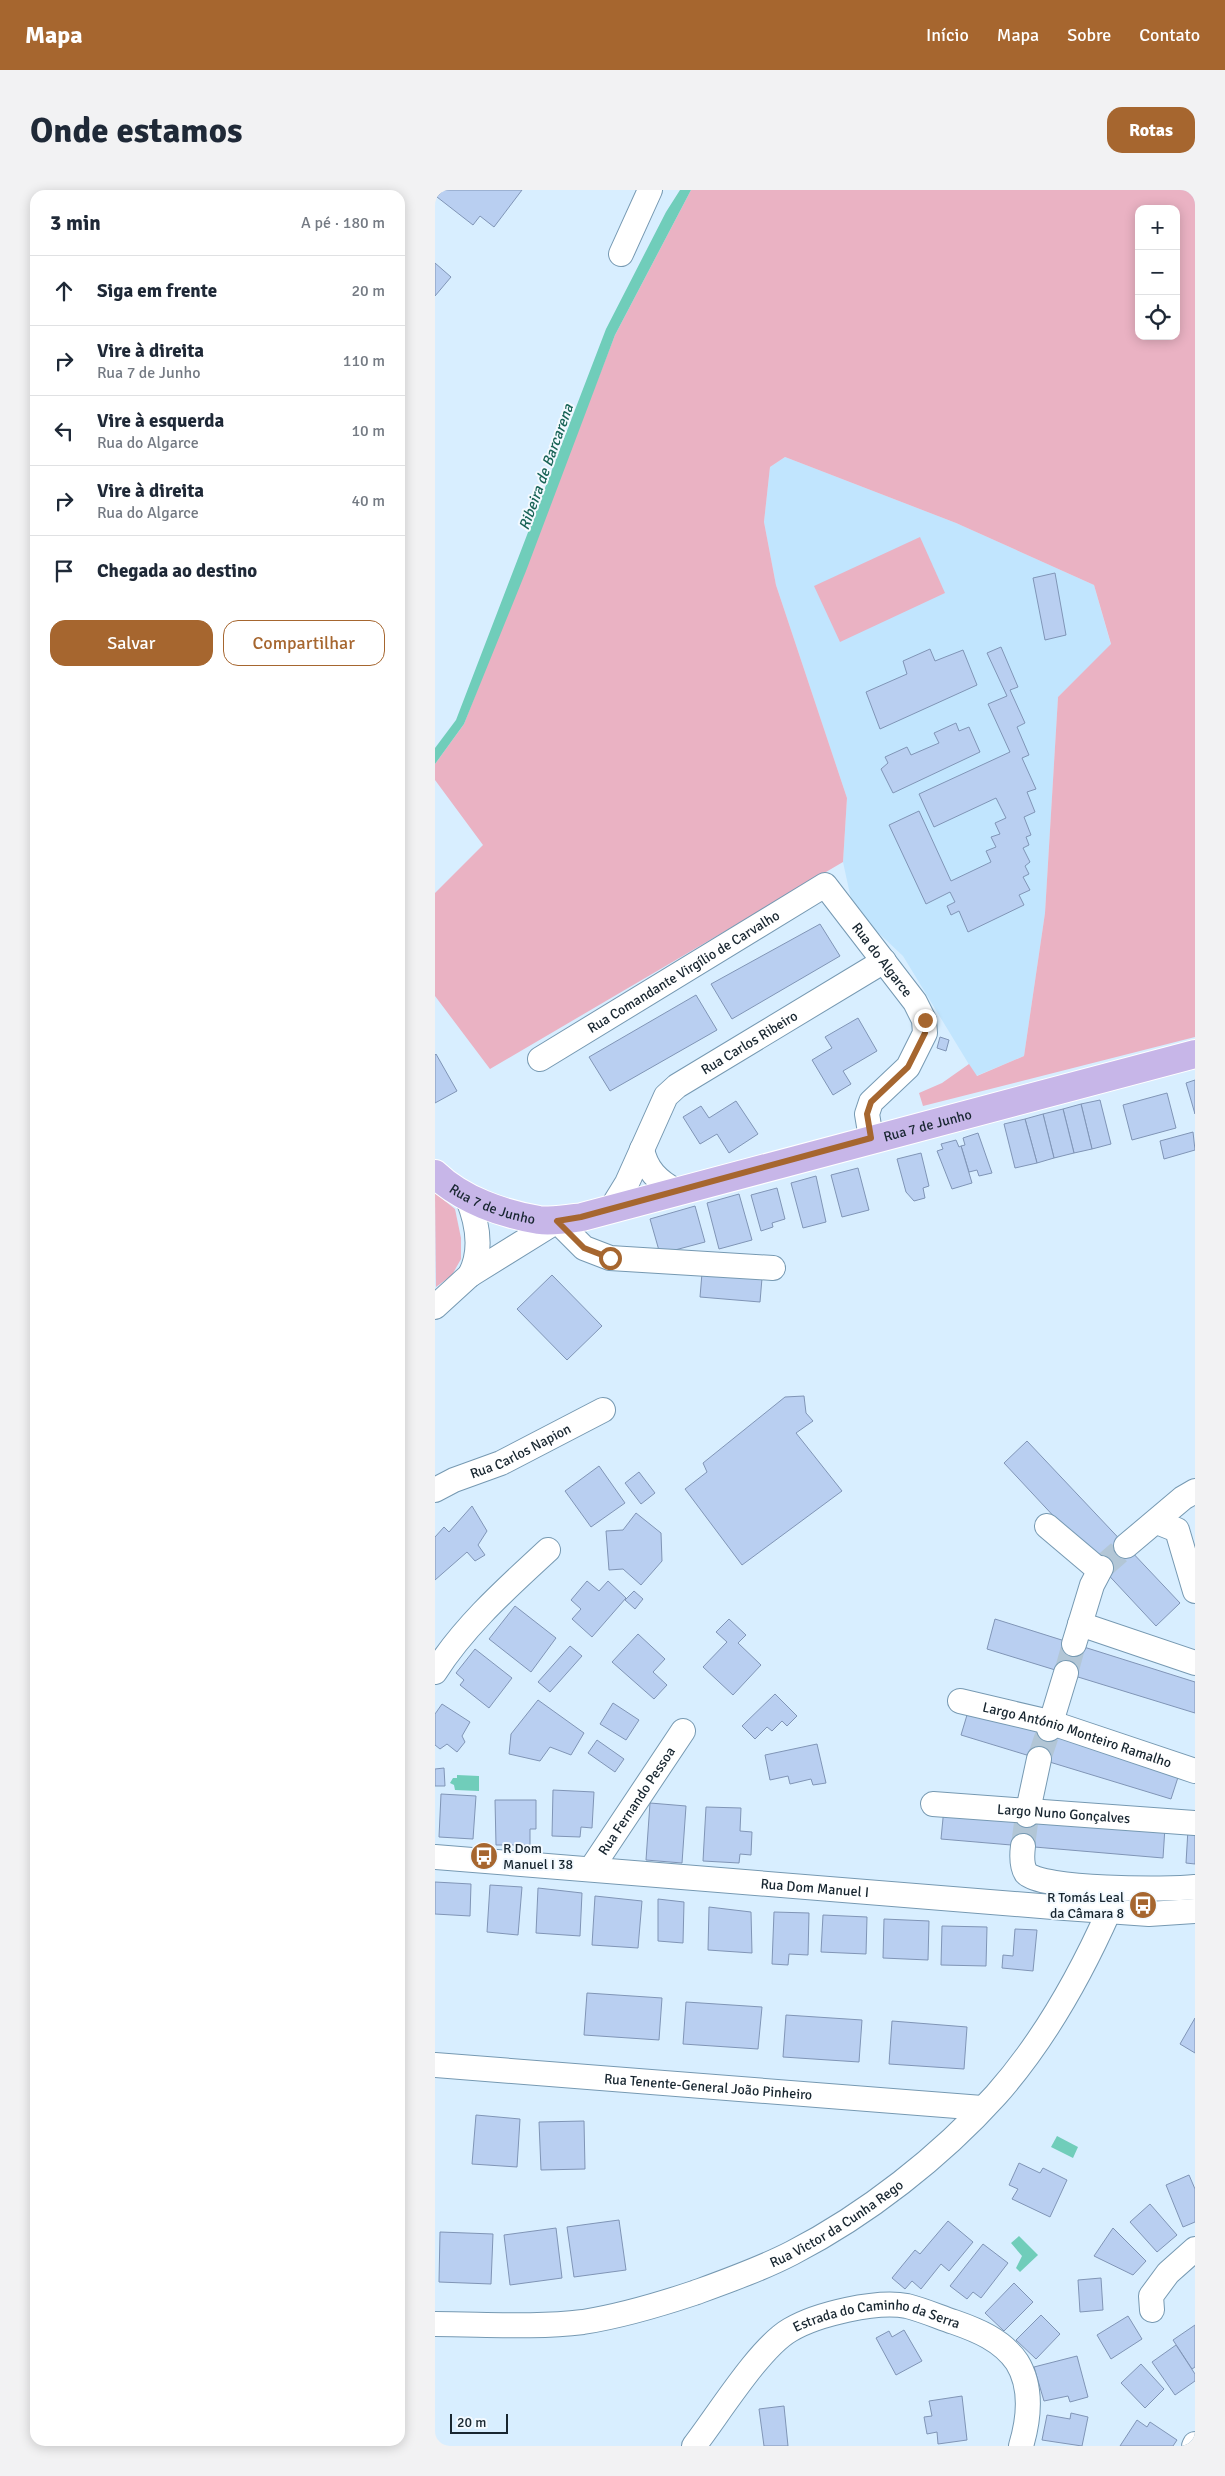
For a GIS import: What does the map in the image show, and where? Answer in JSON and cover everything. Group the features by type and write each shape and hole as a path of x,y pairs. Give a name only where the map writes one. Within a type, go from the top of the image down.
{"main road":[{"name":"Rua 7 de Junho","path":"435,1174 467,1197 501,1210 540,1220 557,1221 676,1192 871,1138 1195,1054"}],"street":[{"path":"621,254 650,190"},
{"name":"Rua do Algarce","path":"825,885 915,1002 925,1020 925,1033 908,1067 871,1102 867,1114 871,1138"},
{"name":"Rua Comandante Virgílio de Carvalho","path":"540,1059 825,885"},
{"name":"Rua Carlos Ribeiro","path":"611,1209 620,1196 643,1149 666,1096 677,1086 884,961"},
{"path":"643,1149 647,1166 653,1175 676,1192"},
{"path":"467,1197 473,1211 478,1234 475,1264 469,1275"},
{"path":"435,1306 469,1275 557,1221 584,1248 610,1258 773,1268"},
{"name":"Rua Carlos Napion","path":"435,1490 454,1480 501,1463 603,1410"},
{"path":"1126,1546 1195,1491"},
{"path":"1157,1522 1177,1530 1195,1591"},
{"path":"1047,1526 1100,1569 1077,1634 1195,1663"},
{"path":"435,1672 491,1603 548,1550"},
{"path":"1049,1725 1065,1674"},
{"name":"Largo António Monteiro Ramalho","path":"960,1700 1049,1725 1195,1771"},
{"name":"Rua Fernando Pessoa","path":"591,1869 683,1731"},
{"path":"1027,1813 1039,1759"},
{"name":"Largo Nuno Gonçalves","path":"933,1804 1027,1813 1195,1823"},
{"path":"1023,1846 1022,1859 1026,1872 1033,1878 1137,1890 1195,1887"},
{"name":"Rua Dom Manuel I","path":"435,1857 1149,1914 1195,1911"},
{"name":"Rua Victor da Cunha Rego","path":"435,2324 554,2325 586,2321 635,2311 740,2277 792,2253 841,2225 886,2194 947,2144 996,2094 1043,2032 1094,1945 1109,1911"},
{"name":"Rua Tenente-General João Pinheiro","path":"435,2064 982,2108"},
{"path":"1152,2310 1151,2296 1168,2272 1195,2249"},
{"name":"Estrada do Caminho da Serra","path":"694,2446 764,2353 789,2330 818,2318 869,2306 887,2305 907,2306 977,2330 1005,2348 1016,2362 1027,2391 1027,2426 1021,2446"}],"shaded area":[{"path":"680,190 691,190 615,335 526,571 464,724 435,764 435,748 456,720 606,329 666,212"},
{"path":"691,190 1195,190 1195,1037 923,1106 919,1093 942,1083 969,1064 977,1076 1024,1056 1045,913 1058,697 1111,644 1094,585 956,523 785,457 770,467 764,522 776,585 847,798 843,862 490,1069 435,996 435,893 483,845 435,780 435,764 464,724 615,335"},
{"path":"785,457 956,523 1094,585 1111,645 1058,697 1045,913 1024,1056 976,1076 903,956 870,925 851,899 843,862 847,798 776,585 764,522 770,467"},
{"path":"920,537 945,593 840,642 814,586"},
{"path":"435,1193 455,1209 461,1238 461,1259 452,1275 436,1287"},
{"path":"457,1775 479,1776 479,1791 455,1790 454,1785 450,1783 453,1778 457,1778"},
{"path":"1057,2136 1078,2147 1073,2158 1051,2147"},
{"path":"1019,2236 1038,2255 1020,2272 1016,2268 1022,2256 1011,2243"}],"building":[{"path":"443,190 522,190 494,227 480,216 473,225 437,197"},
{"path":"435,263 451,277 435,296"},
{"path":"1055,573 1066,635 1045,640 1033,578"},
{"path":"1001,647 1018,687 1010,690 1025,723 1017,727 1029,755 1022,758 1036,789 1027,792 1035,812 1024,817 1031,835 1026,837 1029,845 1023,848 1030,862 1025,866 1029,874 1023,877 1030,890 1019,895 1024,905 968,932 959,911 951,915 947,906 955,902 950,892 926,904 889,825 919,811 951,881 991,862 986,851 996,847 991,837 1000,834 995,823 1006,818 996,798 934,827 919,794 1010,752 988,704 1007,696 987,653"},
{"path":"930,649 935,661 963,650 977,685 880,729 866,692 907,674 903,661"},
{"path":"956,723 959,731 969,727 980,752 893,793 881,769 888,763 885,757 907,747 911,755 939,743 934,733"},
{"path":"820,924 840,956 732,1019 711,984"},
{"path":"696,995 717,1030 610,1091 589,1057"},
{"path":"858,1018 877,1051 843,1071 851,1084 833,1095 812,1060 832,1048 825,1037"},
{"path":"940,1037 949,1040 946,1051 937,1048"},
{"path":"435,1055 457,1091 435,1103"},
{"path":"1195,1080 1195,1114 1186,1083"},
{"path":"1167,1093 1176,1128 1132,1140 1123,1105"},
{"path":"1100,1100 1111,1144 1092,1149 1081,1104"},
{"path":"736,1101 758,1134 729,1153 717,1134 700,1144 683,1117 701,1106 709,1118"},
{"path":"1081,1104 1092,1149 1074,1153 1063,1109"},
{"path":"1063,1109 1074,1153 1054,1158 1043,1114"},
{"path":"1043,1114 1054,1158 1037,1163 1025,1119"},
{"path":"1025,1119 1037,1163 1015,1168 1004,1124"},
{"path":"1193,1132 1195,1150 1164,1159 1160,1141"},
{"path":"978,1133 992,1173 979,1176 977,1170 969,1172 961,1146 965,1145 963,1138"},
{"path":"956,1140 959,1147 961,1146 972,1183 952,1189 937,1151 943,1149 941,1144"},
{"path":"921,1153 929,1186 923,1188 925,1198 914,1201 906,1192 897,1159"},
{"path":"858,1168 869,1210 842,1217 831,1175"},
{"path":"816,1176 826,1222 803,1228 791,1183"},
{"path":"777,1188 785,1219 772,1223 773,1227 761,1231 751,1195"},
{"path":"739,1194 752,1240 719,1249 707,1203"},
{"path":"695,1206 705,1242 660,1254 650,1219"},
{"path":"702,1273 762,1278 760,1302 700,1297"},
{"path":"552,1275 602,1326 567,1360 517,1309"},
{"path":"804,1396 806,1413 813,1421 796,1433 842,1491 742,1565 685,1489 707,1472 703,1463 785,1397"},
{"path":"1027,1441 1180,1603 1156,1626 1004,1463"},
{"path":"599,1466 625,1503 591,1527 565,1491"},
{"path":"639,1472 655,1493 641,1504 625,1483"},
{"path":"472,1506 487,1531 478,1545 485,1555 475,1561 467,1552 435,1580 435,1537 444,1527 449,1532"},
{"path":"636,1513 661,1533 662,1561 641,1585 623,1569 609,1570 606,1531 623,1530"},
{"path":"587,1581 599,1591 608,1581 626,1598 592,1637 572,1619 581,1609 571,1600"},
{"path":"634,1591 643,1599 635,1609 625,1600"},
{"path":"515,1606 556,1638 531,1672 489,1639"},
{"path":"729,1619 746,1635 738,1643 761,1665 733,1695 703,1667 727,1642 716,1632"},
{"path":"995,1619 1195,1682 1195,1713 987,1649"},
{"path":"638,1634 665,1659 653,1672 667,1685 654,1699 612,1662"},
{"path":"570,1646 582,1656 550,1692 538,1682"},
{"path":"475,1649 512,1678 489,1708 460,1685 464,1680 456,1673"},
{"path":"775,1694 797,1716 787,1726 782,1721 772,1731 767,1727 755,1739 742,1726"},
{"path":"538,1700 584,1733 571,1755 550,1747 540,1761 509,1754 511,1734"},
{"path":"613,1703 639,1720 626,1740 600,1724"},
{"path":"442,1704 470,1722 462,1736 465,1742 457,1752 447,1744 440,1749 435,1745 435,1714"},
{"path":"970,1705 1181,1768 1171,1799 961,1735"},
{"path":"597,1740 624,1759 615,1772 588,1753"},
{"path":"817,1744 826,1783 813,1785 811,1779 790,1784 788,1776 770,1780 765,1755"},
{"path":"444,1768 445,1786 435,1786 435,1769"},
{"path":"553,1790 594,1792 592,1828 581,1827 580,1837 552,1836"},
{"path":"441,1794 476,1796 473,1839 439,1837"},
{"path":"495,1800 536,1800 536,1829 530,1829 530,1845 496,1845"},
{"path":"650,1803 686,1806 682,1863 646,1860"},
{"path":"706,1807 741,1808 740,1831 752,1832 751,1855 740,1854 739,1863 703,1861"},
{"path":"944,1808 1165,1827 1163,1858 941,1839"},
{"path":"1188,1829 1195,1830 1195,1864 1186,1863"},
{"path":"435,1882 471,1884 470,1916 435,1914"},
{"path":"490,1885 522,1887 518,1935 487,1932"},
{"path":"538,1888 582,1893 580,1936 536,1933"},
{"path":"595,1896 642,1901 638,1948 592,1945"},
{"path":"658,1899 684,1902 683,1943 658,1941"},
{"path":"709,1907 751,1912 752,1953 708,1950"},
{"path":"774,1912 809,1913 808,1955 789,1954 788,1965 772,1964"},
{"path":"823,1915 867,1917 866,1954 821,1952"},
{"path":"884,1919 929,1921 928,1960 883,1958"},
{"path":"942,1926 987,1927 986,1966 941,1965"},
{"path":"1015,1929 1037,1930 1033,1971 1002,1968 1003,1955 1013,1956"},
{"path":"587,1993 662,1998 659,2040 584,2035"},
{"path":"686,2002 762,2007 758,2049 683,2044"},
{"path":"786,2015 862,2020 859,2062 783,2057"},
{"path":"1195,2018 1195,2053 1180,2044"},
{"path":"892,2021 967,2027 964,2069 889,2064"},
{"path":"476,2115 520,2119 517,2167 472,2164"},
{"path":"584,2121 585,2169 541,2170 539,2122"},
{"path":"1019,2163 1040,2173 1043,2168 1067,2180 1050,2217 1012,2199 1018,2189 1009,2185"},
{"path":"1189,2175 1195,2189 1195,2222 1183,2227 1166,2185"},
{"path":"1150,2204 1177,2235 1157,2252 1130,2222"},
{"path":"619,2220 626,2270 574,2277 567,2227"},
{"path":"948,2221 973,2242 949,2271 941,2264 921,2289 912,2281 905,2289 892,2278 915,2250 920,2254"},
{"path":"556,2228 562,2278 510,2285 504,2235"},
{"path":"1113,2228 1146,2261 1133,2275 1094,2256"},
{"path":"440,2232 493,2234 491,2284 439,2282"},
{"path":"983,2244 1008,2263 981,2298 973,2292 967,2299 950,2286"},
{"path":"1101,2278 1103,2310 1080,2312 1078,2280"},
{"path":"1014,2283 1033,2302 1004,2331 985,2313"},
{"path":"1041,2315 1060,2334 1036,2359 1016,2340"},
{"path":"1128,2316 1142,2339 1111,2359 1097,2335"},
{"path":"1195,2325 1195,2367 1192,2369 1173,2340"},
{"path":"904,2330 922,2361 896,2375 876,2338 889,2331 892,2337"},
{"path":"1176,2345 1195,2374 1195,2381 1175,2395 1152,2362"},
{"path":"1077,2356 1088,2397 1070,2402 1068,2396 1044,2401 1034,2367"},
{"path":"1141,2364 1164,2389 1145,2408 1121,2383"},
{"path":"962,2396 967,2440 938,2444 937,2432 927,2434 924,2417 932,2416 929,2401"},
{"path":"784,2406 788,2446 764,2446 759,2409"},
{"path":"1071,2413 1088,2417 1082,2446 1042,2440 1047,2415 1070,2419"},
{"path":"1137,2420 1147,2427 1150,2422 1177,2440 1173,2446 1120,2446"}],"tunnel":[{"path":"1101,1568 1126,1546"},
{"path":"1066,1673 1074,1644"},
{"path":"1039,1759 1049,1729"},
{"path":"1023,1846 1027,1815"}],"place":[{"name":"R Dom Manuel I 38","path":"484,1856"},
{"name":"R Tomás Leal da Câmara 8","path":"1143,1905"}],"route":[{"path":"610,1258 584,1248 557,1221 581,1217 871,1138 867,1114 871,1102 908,1067 919,1050 925,1033 925,1020"}],"water label":[{"name":"Ribeira de Barcarena","path":"546,467"}]}
